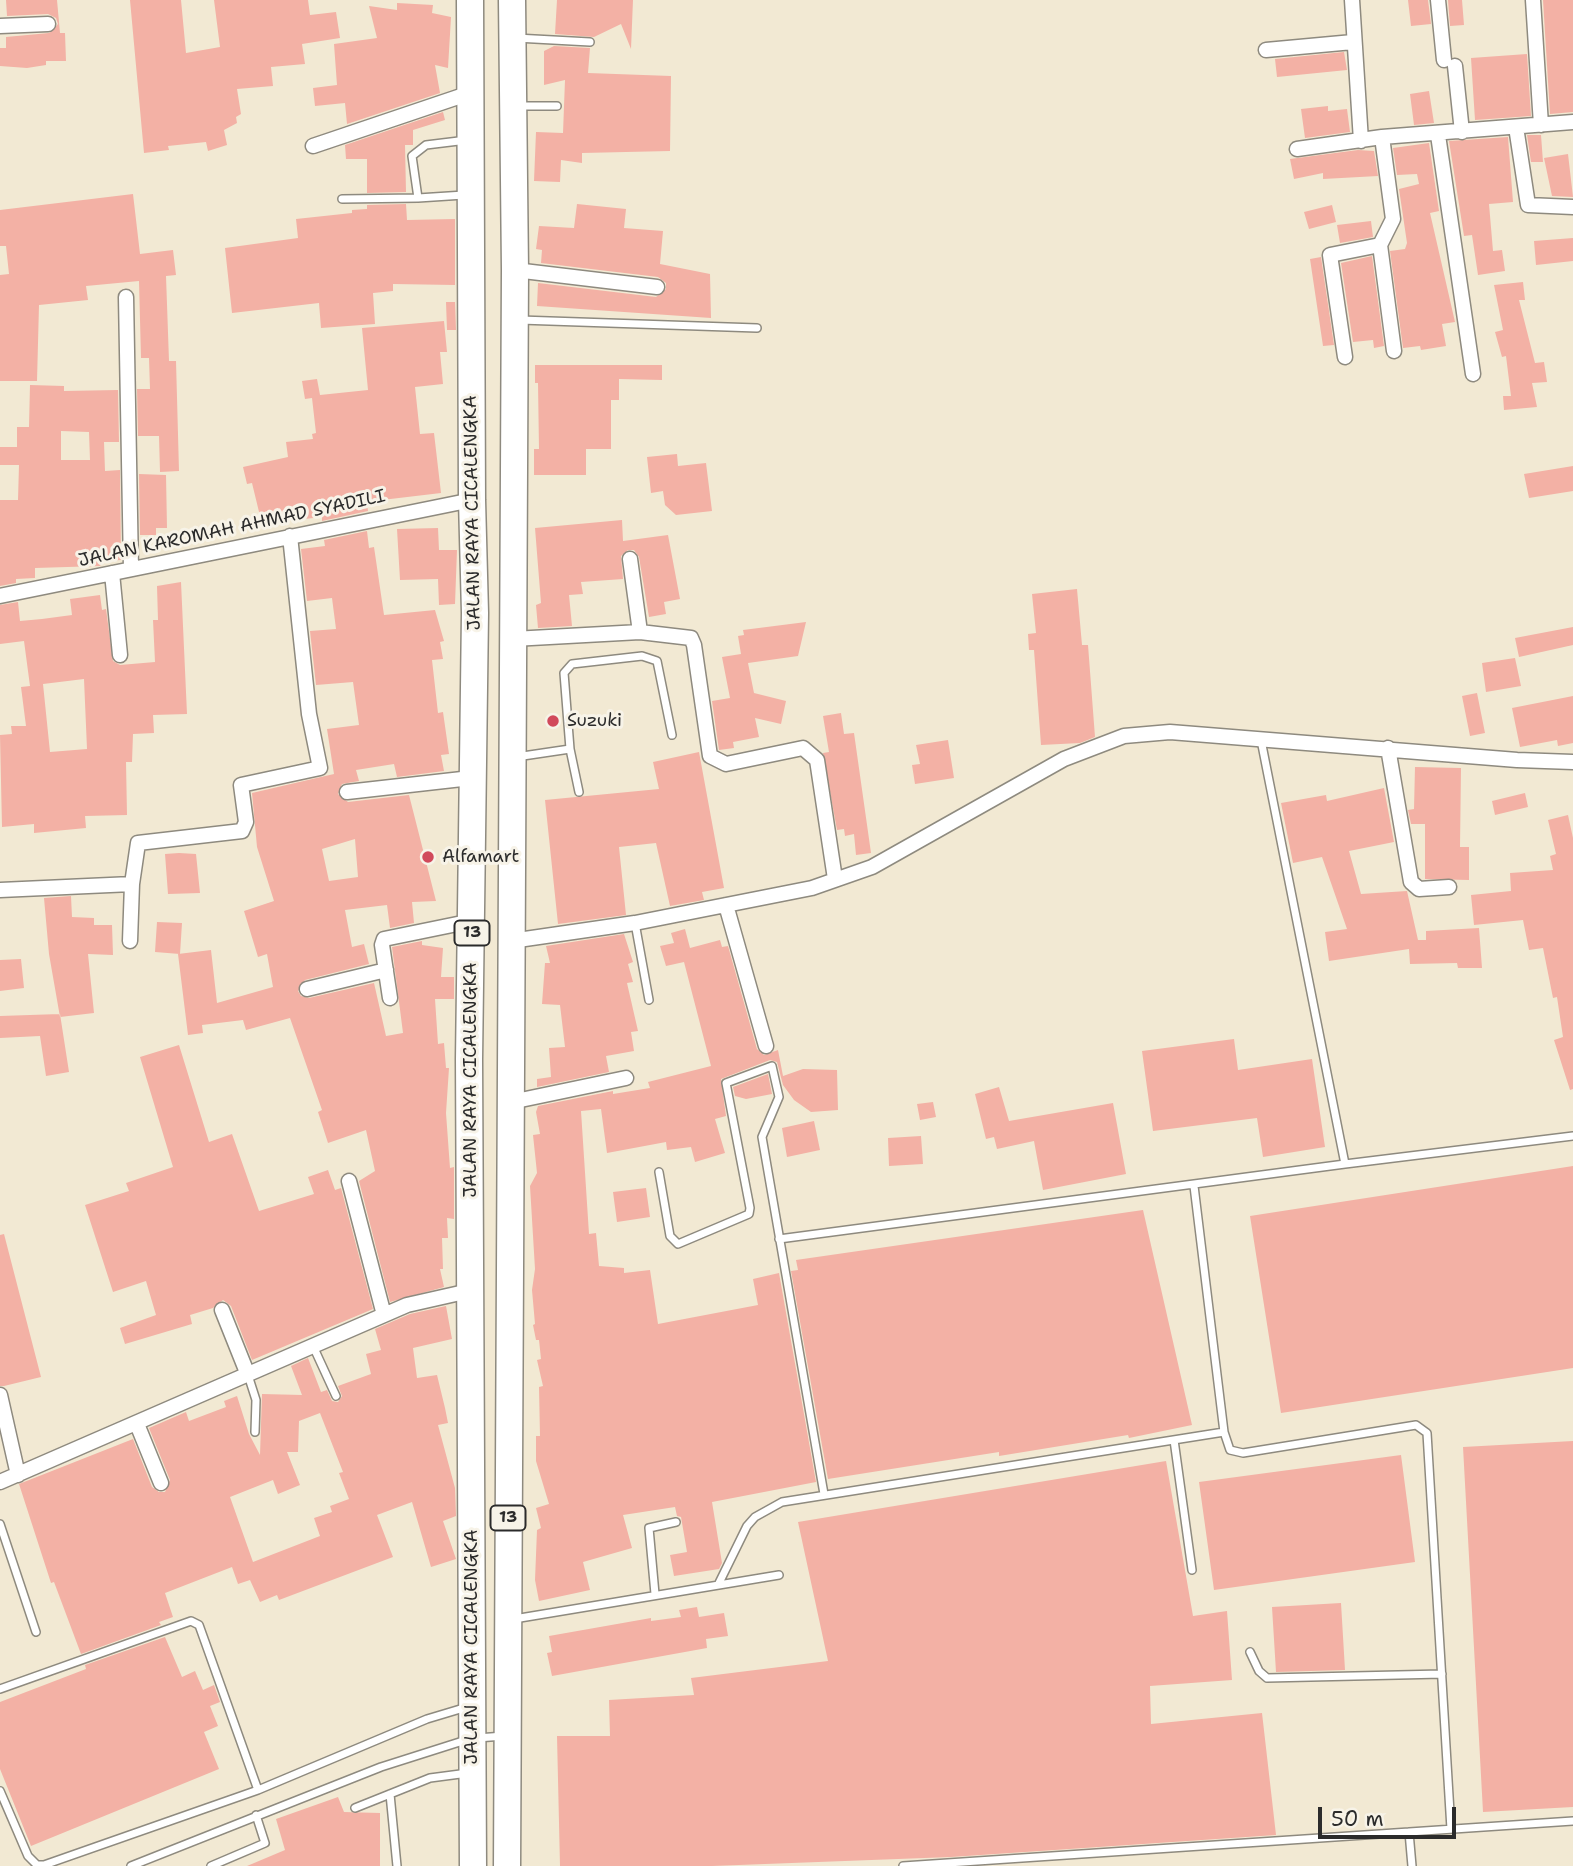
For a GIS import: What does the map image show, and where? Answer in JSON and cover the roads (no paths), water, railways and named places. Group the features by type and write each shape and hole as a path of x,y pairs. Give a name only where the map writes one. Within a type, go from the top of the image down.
{"highway":[{"name":"JALAN RAYA CICALENGKA","path":"470,0 473,92 471,500 475,612 469,1059 473,1866"},
{"name":"JALAN RAYA CICALENGKA","path":"507,1866 515,270 512,0"},
{"path":"469,1059 512,1060"}],"street":[{"path":"1352,0 1361,141"},
{"path":"1438,0 1462,132"},
{"path":"1532,0 1541,125"},
{"path":"0,26 48,24"},
{"path":"1266,50 1353,42"},
{"path":"313,146 473,92"},
{"path":"1297,149 1382,137 1437,135 1573,122"},
{"path":"1517,127 1528,205 1573,207"},
{"path":"1437,135 1473,374"},
{"path":"1382,137 1393,219 1380,245 1394,351"},
{"path":"1345,357 1330,255 1380,245"},
{"path":"515,270 657,287"},
{"path":"126,297 131,569"},
{"name":"JALAN KAROMAH AHMAD SYADILI","path":"0,596 471,500"},
{"path":"130,941 132,884 138,843 242,831 246,822 241,785 320,768 309,715 290,536"},
{"path":"630,559 640,632"},
{"path":"112,573 120,655"},
{"path":"513,639 640,632 691,638 710,756 726,764 803,748 817,760 835,879"},
{"path":"511,941 635,923 812,888 872,867 1064,759 1124,736 1170,732 1517,760 1573,762"},
{"path":"1388,748 1411,882 1419,888 1449,887"},
{"path":"346,792 471,778"},
{"path":"0,890 132,884"},
{"path":"726,905 766,1046"},
{"path":"390,999 382,945 384,939 472,920"},
{"path":"307,989 386,970"},
{"path":"511,1102 626,1078"},
{"path":"349,1181 384,1315"},
{"path":"0,1482 384,1315 421,1301 469,1291"},
{"path":"222,1310 248,1375"},
{"path":"0,1395 19,1475"},
{"path":"137,1424 161,1483"}],"lane":[{"path":"512,38 590,42"},
{"path":"513,106 557,106"},
{"path":"418,198 411,159 414,152 444,141 473,140"},
{"path":"342,200 472,195"},
{"path":"514,320 757,328"},
{"path":"579,792 570,749 564,673 572,664 642,656 657,661 672,735"},
{"path":"1261,740 1345,1164"},
{"path":"512,758 570,749"},
{"path":"635,923 649,1000"},
{"path":"659,1172 670,1236 678,1244 750,1212 726,1083 772,1066 779,1097 762,1137 824,1494"},
{"path":"779,1239 1573,1136"},
{"path":"1194,1186 1224,1432 1230,1450 1235,1453 1416,1425 1424,1428 1427,1433 1451,1829"},
{"path":"313,1345 336,1396"},
{"path":"248,1375 256,1400 255,1432"},
{"path":"719,1583 747,1526 755,1517 782,1502 1224,1432"},
{"path":"1174,1440 1192,1570"},
{"path":"655,1594 649,1528 677,1522"},
{"path":"0,1524 36,1632"},
{"path":"507,1620 779,1575"},
{"path":"0,1689 191,1621 199,1625 258,1790"},
{"path":"1250,1652 1259,1671 1267,1678 1442,1674"},
{"path":"0,1790 28,1856 37,1865 44,1865 258,1790 427,1719 474,1704"},
{"path":"131,1866 381,1767 474,1738 508,1735"},
{"path":"355,1808 430,1779 472,1772"},
{"path":"390,1794 397,1866"},
{"path":"211,1866 265,1843 256,1815"},
{"path":"903,1866 1573,1821"},
{"path":"1409,1832 1412,1866"}],"place":[{"name":"Suzuki","path":"553,721"},
{"name":"Alfamart","path":"428,857"}]}
